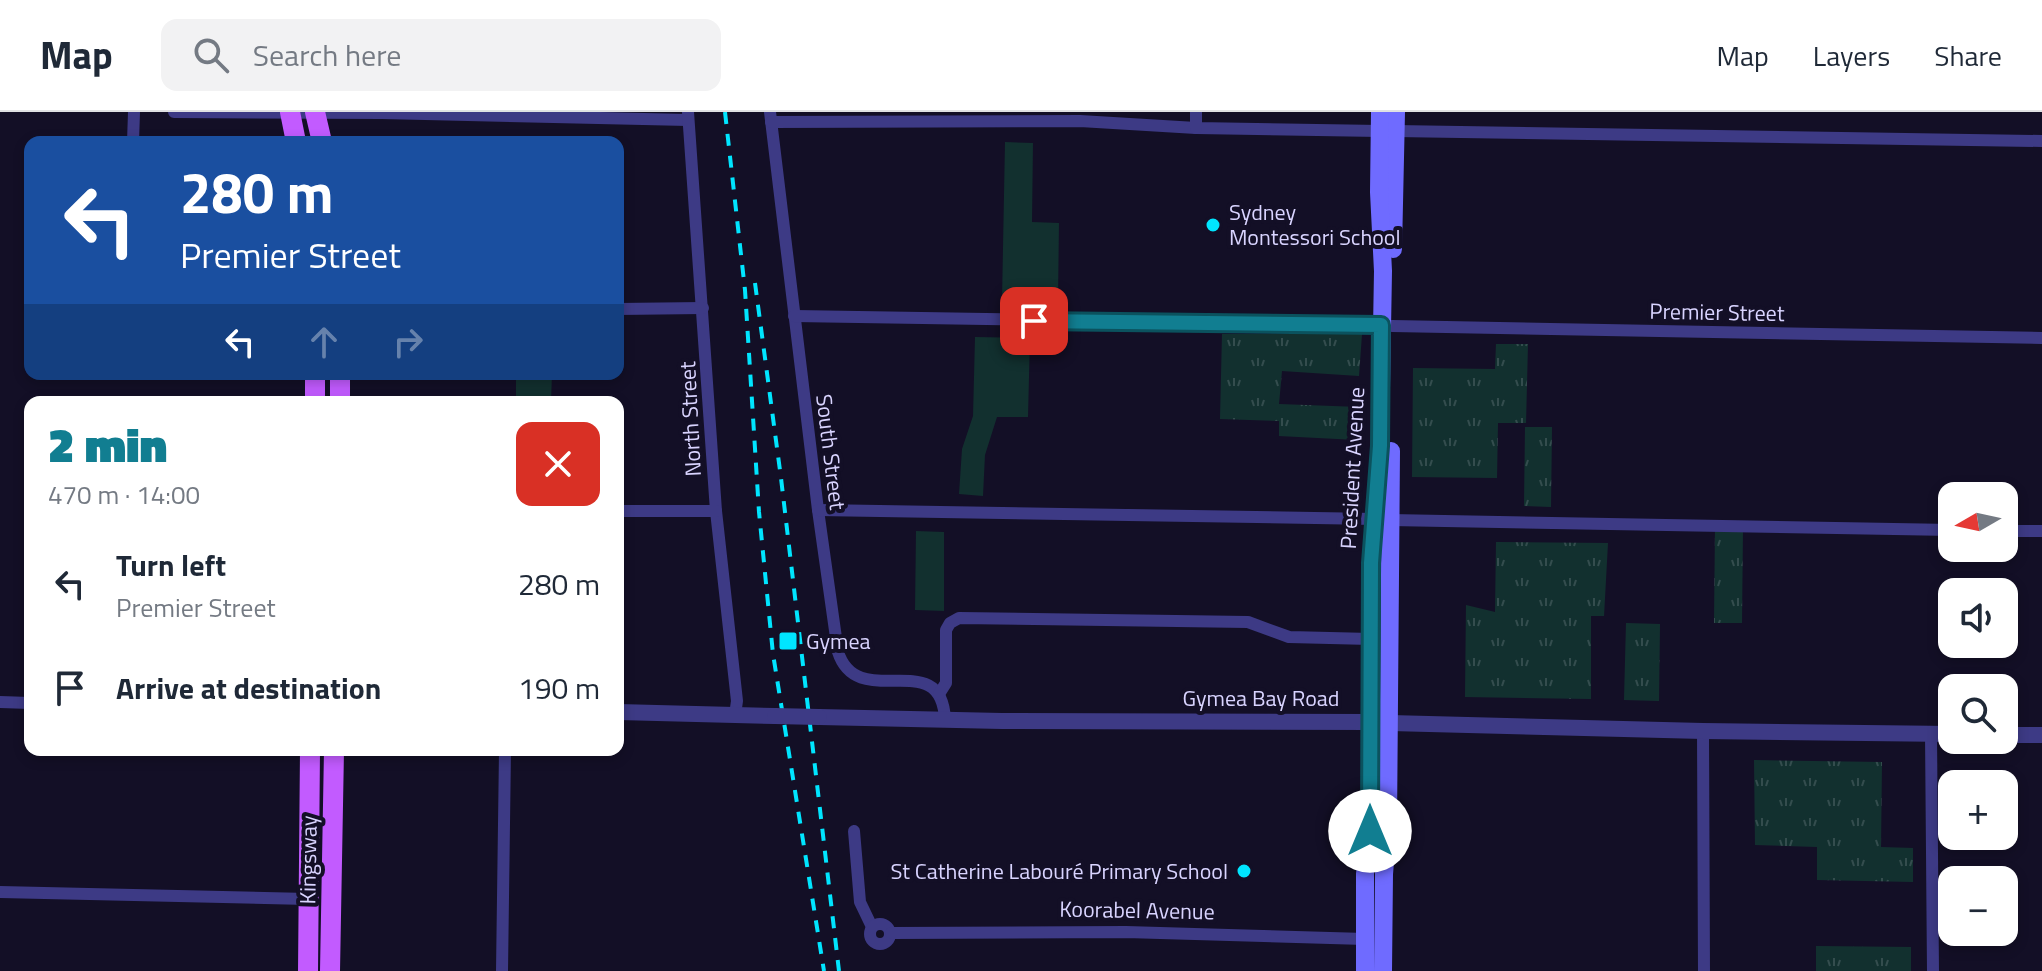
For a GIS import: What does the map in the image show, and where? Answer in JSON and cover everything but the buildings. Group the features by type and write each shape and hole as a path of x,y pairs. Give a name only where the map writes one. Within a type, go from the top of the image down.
{"main road":[{"path":"290,112 295,136"},
{"path":"315,113 321,136"},
{"name":"President Avenue","path":"1365,971 1374,940 1390,723 1380,446 1386,325 1383,271 1388,121"},
{"name":"President Avenue","path":"1382,519 1371,639 1370,831 1365,874 1374,940 1383,971"},
{"name":"Gymea Bay Road","path":"1370,722 1390,723"},
{"name":"Kingsway","path":"308,971 310,756"},
{"name":"Kingsway","path":"330,971 334,756"}],"street":[{"path":"133,136 134,112"},
{"path":"174,112 688,116"},
{"path":"1196,112 1196,128"},
{"name":"North Street","path":"688,116 716,511 737,701 735,715"},
{"path":"770,117 1080,117 1196,128 1388,121 2042,141"},
{"name":"South Street","path":"770,117 834,634 842,664 857,678 920,682 939,694"},
{"path":"624,309 703,308"},
{"name":"Premier Street","path":"794,316 2042,338"},
{"path":"818,510 1938,530"},
{"path":"624,511 716,511"},
{"path":"2018,531 2042,531"},
{"path":"945,720 939,694 947,676 946,630 950,623 959,618 1248,622 1289,637 1371,639"},
{"path":"0,702 24,703"},
{"name":"Gymea Bay Road","path":"624,712 945,720 1370,722"},
{"name":"Gymea Bay Road","path":"1390,723 1938,734"},
{"path":"1703,731 1704,971"},
{"path":"1931,734 1933,971"},
{"path":"2018,735 2042,735"},
{"path":"502,971 505,756"},
{"name":"Koorabel Avenue","path":"854,831 852,838 860,902 872,927 871,939 877,944 888,941 891,933 1126,932 1374,940"},
{"path":"0,892 308,899"}],"green space":[{"path":"1005,142 1033,143 1032,222 1059,223 1058,301 1002,300"},
{"path":"1222,334 1362,334 1359,376 1282,371 1279,404 1359,407 1357,440 1279,436 1279,421 1220,419"},
{"path":"975,337 1030,338 1028,417 997,417 985,455 983,496 959,494 962,449 973,416"},
{"path":"1496,344 1528,344 1526,423 1498,423 1497,478 1412,477 1413,368 1495,369"},
{"path":"516,380 552,380 551,396 516,396"},
{"path":"1525,427 1552,427 1551,507 1524,506"},
{"path":"1715,526 1743,526 1742,623 1714,623"},
{"path":"916,531 944,532 944,611 915,610"},
{"path":"1496,542 1608,543 1604,616 1591,616 1591,699 1465,697 1466,605 1495,612"},
{"path":"1626,623 1660,624 1659,701 1624,700"},
{"path":"1754,760 1882,762 1881,847 1913,848 1913,882 1817,880 1817,847 1755,845"},
{"path":"1816,946 1911,947 1911,971 1816,971"}],"railway":[{"path":"725,112 745,290 759,512 773,654 824,971"},
{"path":"755,283 839,971"}],"place":[{"name":"Sydney Montessori School","path":"1213,225"},
{"name":"Gymea","path":"788,641"},
{"name":"St Catherine Labouré Primary School","path":"1244,871"}],"route":[{"path":"1034,321 1381,325 1380,446 1371,563 1370,831"}]}
